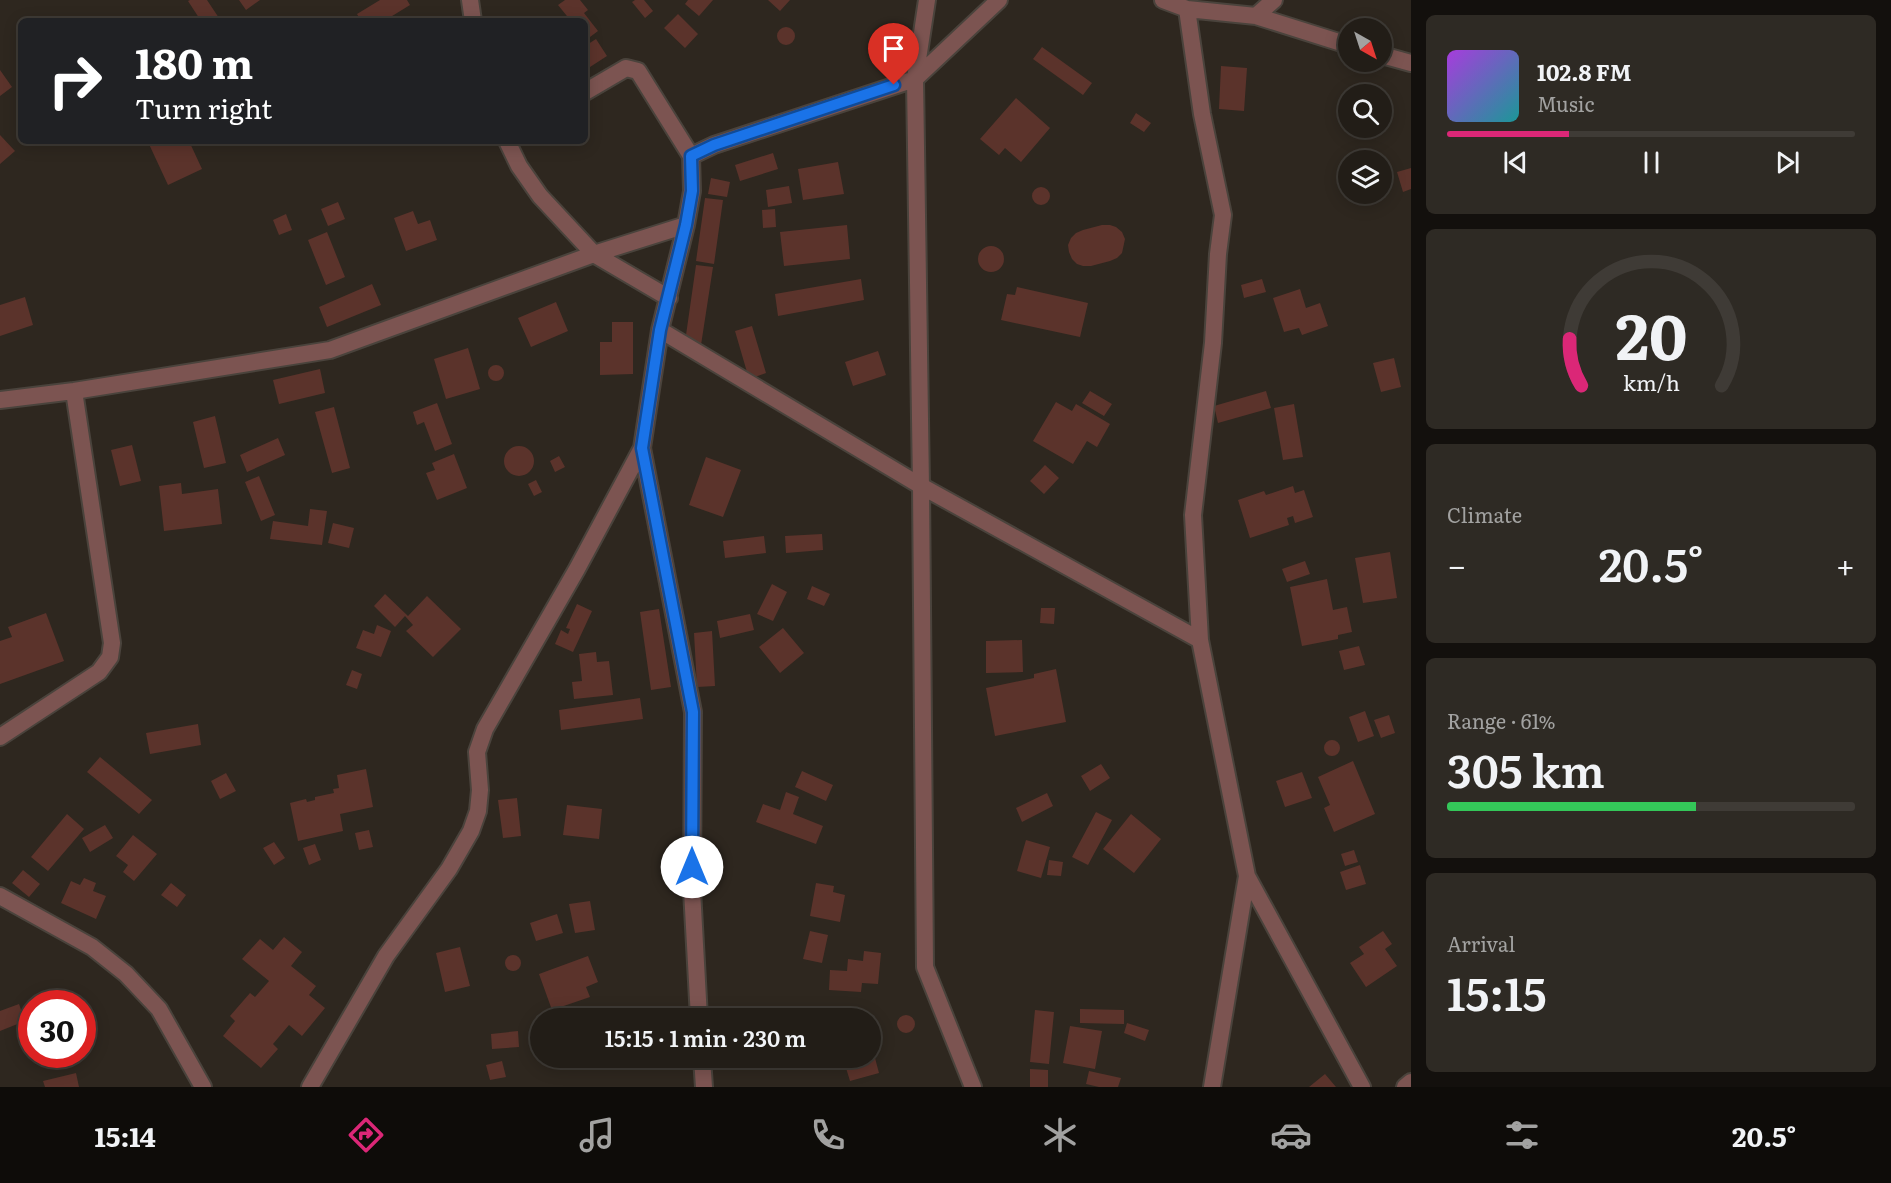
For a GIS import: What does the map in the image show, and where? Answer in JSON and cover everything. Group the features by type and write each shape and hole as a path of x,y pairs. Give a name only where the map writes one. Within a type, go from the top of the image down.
{"street":[{"path":"470,0 473,18"},
{"path":"927,0 915,79 925,967 973,1087"},
{"path":"691,156 723,142 915,79 999,0"},
{"path":"1163,0 1187,9 1256,16 1338,42"},
{"path":"1256,16 1274,0"},
{"path":"1187,9 1203,114 1223,215 1218,254 1213,343 1193,515 1200,640 1247,876 1362,1087"},
{"path":"1392,58 1411,63"},
{"path":"588,90 626,68 638,71 691,156 692,191 660,330 642,448 693,712 692,890 698,1008"},
{"path":"508,144 519,166 540,196 594,254 669,298"},
{"path":"0,400 74,391 330,351 594,254 686,225"},
{"path":"660,330 921,486 1200,640"},
{"path":"0,737 99,672 110,657 112,643 74,391"},
{"path":"310,1087 386,956 449,869 471,831 478,811 480,790 477,752 485,729 642,448"},
{"path":"1212,1087 1247,876"},
{"path":"0,896 92,947 126,974 159,1009 203,1087"},
{"path":"703,1068 704,1087"},
{"path":"1405,1087 1411,1082"}],"building":[{"path":"207,0 219,18 199,18 188,1"},
{"path":"239,0 260,0 246,10"},
{"path":"380,0 407,0 410,5 389,18 359,18 357,14"},
{"path":"565,0 580,0 588,10 584,13 588,18 569,18 558,5"},
{"path":"644,0 653,11 645,18 632,2"},
{"path":"688,0 713,0 699,16 685,4"},
{"path":"768,0 790,0 780,11"},
{"path":"678,14 698,34 685,48 664,28"},
{"path":"588,18 598,31 588,38"},
{"path":"786,27 792,30 795,36 792,42 786,45 780,42 777,36 780,30"},
{"path":"596,39 607,56 590,67 588,64 588,44"},
{"path":"1042,47 1092,83 1083,95 1033,59"},
{"path":"1221,66 1247,68 1244,111 1219,109"},
{"path":"0,70 12,87 0,96"},
{"path":"1016,98 1050,128 1021,162 1005,148 999,155 980,139"},
{"path":"1136,113 1151,123 1144,132 1130,123"},
{"path":"0,135 15,151 0,164"},
{"path":"149,144 190,144 202,169 168,185"},
{"path":"773,153 778,169 740,181 735,165"},
{"path":"838,162 844,194 803,200 798,169"},
{"path":"1411,168 1411,189 1403,192 1397,172"},
{"path":"711,178 730,182 727,197 708,194"},
{"path":"789,186 792,203 768,207 766,190"},
{"path":"1037,187 1045,187 1050,192 1048,203 1037,205 1032,200 1032,192"},
{"path":"705,198 723,200 714,264 696,261"},
{"path":"338,202 345,219 328,226 321,209"},
{"path":"775,209 776,227 763,228 762,210"},
{"path":"413,211 418,224 430,220 437,240 406,251 394,218"},
{"path":"286,214 292,230 279,235 273,220"},
{"path":"847,225 850,259 784,266 780,232"},
{"path":"1102,225 1116,227 1122,232 1125,239 1122,253 1110,261 1091,266 1077,264 1069,252 1068,245 1071,238 1083,230"},
{"path":"327,232 345,277 326,285 308,240"},
{"path":"991,246 1000,250 1004,259 1000,268 991,272 982,268 978,259 982,250"},
{"path":"696,265 713,267 701,345 685,342"},
{"path":"861,279 864,300 778,316 775,294"},
{"path":"1262,279 1266,292 1244,298 1241,285"},
{"path":"372,284 381,305 327,327 319,307"},
{"path":"1017,287 1088,303 1080,337 1001,320 1007,294 1015,295"},
{"path":"1300,289 1306,308 1320,303 1328,326 1302,335 1299,328 1284,332 1273,298"},
{"path":"25,297 33,325 0,336 0,305"},
{"path":"556,302 568,331 531,347 518,318"},
{"path":"612,322 633,322 633,374 600,375 600,342 612,342"},
{"path":"752,326 766,373 749,379 735,331"},
{"path":"468,348 480,389 446,399 434,359"},
{"path":"878,351 886,375 853,386 845,362"},
{"path":"1394,358 1401,387 1381,392 1373,363"},
{"path":"493,365 499,365 504,373 502,379 493,381 488,376 488,370"},
{"path":"320,369 325,393 279,404 273,380"},
{"path":"1090,391 1112,404 1104,416 1082,403"},
{"path":"1266,391 1271,408 1218,423 1214,406"},
{"path":"1056,402 1072,411 1076,404 1110,424 1097,447 1087,441 1073,464 1033,441"},
{"path":"437,403 452,444 435,451 424,422 417,425 413,412"},
{"path":"1294,404 1303,457 1283,460 1274,408"},
{"path":"334,407 350,468 332,473 315,412"},
{"path":"215,416 226,463 204,468 193,422"},
{"path":"278,438 285,455 247,472 240,455"},
{"path":"132,445 141,481 120,486 111,450"},
{"path":"519,446 530,450 534,461 530,472 519,476 508,472 504,461 508,450"},
{"path":"454,454 467,488 437,500 426,473 435,470 432,463"},
{"path":"559,456 565,467 555,472 550,461"},
{"path":"706,457 741,470 723,517 689,505"},
{"path":"1045,465 1059,478 1044,494 1030,481"},
{"path":"259,476 275,515 261,521 245,482"},
{"path":"536,480 542,492 534,496 528,484"},
{"path":"181,483 182,494 218,489 222,524 164,531 159,486"},
{"path":"1293,486 1295,493 1304,490 1313,517 1295,523 1293,516 1287,518 1289,525 1250,538 1238,500 1264,491 1266,495"},
{"path":"310,509 327,511 322,545 270,539 273,521 308,526"},
{"path":"333,523 354,528 349,548 328,543"},
{"path":"822,534 823,550 786,553 785,536"},
{"path":"764,536 766,553 725,558 723,541"},
{"path":"1390,552 1397,598 1363,603 1355,558"},
{"path":"1305,561 1310,574 1287,582 1282,569"},
{"path":"1327,579 1333,610 1347,607 1352,632 1338,635 1338,639 1302,646 1290,587"},
{"path":"772,584 787,592 773,621 757,614"},
{"path":"812,586 830,594 824,606 807,599"},
{"path":"385,594 408,616 427,596 461,629 433,657 406,631 413,625 405,616 395,627 374,606"},
{"path":"577,604 592,611 573,652 555,644 561,630 568,634 570,629 566,628"},
{"path":"1041,608 1055,608 1054,624 1040,623"},
{"path":"659,609 671,687 651,690 640,612"},
{"path":"46,613 64,661 0,684 0,641 12,637 8,627"},
{"path":"750,614 754,630 720,638 717,621"},
{"path":"377,625 391,631 381,657 356,648 363,630 374,634"},
{"path":"783,628 804,653 780,673 759,647"},
{"path":"712,631 715,686 697,687 694,633"},
{"path":"1022,640 1023,672 986,673 986,641"},
{"path":"1359,646 1365,665 1344,670 1339,651"},
{"path":"596,652 597,662 609,661 613,695 574,699 572,682 582,681 579,654"},
{"path":"1056,669 1066,722 995,736 986,688 1034,678 1034,674"},
{"path":"352,670 362,674 357,689 346,685"},
{"path":"640,698 643,719 561,730 559,710"},
{"path":"1365,711 1374,736 1358,742 1349,717"},
{"path":"1389,715 1395,733 1381,738 1374,720"},
{"path":"198,724 201,745 150,754 146,733"},
{"path":"1329,740 1335,740 1340,748 1338,754 1329,756 1324,751 1324,745"},
{"path":"100,757 152,800 139,814 87,772"},
{"path":"1353,761 1375,814 1334,832 1324,808 1330,805 1318,777"},
{"path":"1101,764 1110,778 1090,791 1081,776"},
{"path":"366,769 373,807 340,814 343,831 298,841 290,803 306,799 307,802 315,800 315,797 334,793 333,789 339,788 337,775"},
{"path":"802,771 833,785 826,801 795,787"},
{"path":"1302,772 1312,798 1285,807 1276,781"},
{"path":"226,773 236,791 220,799 211,781"},
{"path":"786,792 799,797 793,814 823,826 816,844 756,822 763,804 780,810"},
{"path":"1047,793 1053,806 1022,822 1016,808"},
{"path":"517,798 521,836 503,838 498,800"},
{"path":"567,805 602,809 599,839 563,835"},
{"path":"1096,812 1112,820 1088,865 1072,857"},
{"path":"67,814 84,829 48,871 31,857"},
{"path":"1131,814 1161,839 1134,873 1103,849"},
{"path":"105,825 113,838 90,852 82,838"},
{"path":"369,830 373,847 359,850 355,833"},
{"path":"133,835 157,854 134,881 123,872 128,865 116,856"},
{"path":"1026,840 1050,847 1041,878 1017,871"},
{"path":"274,842 285,858 274,865 263,848"},
{"path":"315,844 321,860 309,865 303,848"},
{"path":"1354,850 1358,862 1345,866 1341,854"},
{"path":"1049,860 1063,862 1061,876 1047,875"},
{"path":"1360,865 1366,884 1346,890 1340,872"},
{"path":"23,870 40,884 29,897 12,883"},
{"path":"84,878 96,883 93,891 106,896 96,919 61,903 71,881 80,885"},
{"path":"171,883 186,895 177,907 161,895"},
{"path":"816,883 834,886 833,892 845,895 840,922 810,916"},
{"path":"590,901 595,930 575,933 569,904"},
{"path":"557,914 563,933 536,941 530,923"},
{"path":"810,931 828,935 822,963 803,959"},
{"path":"1383,931 1392,944 1385,949 1397,966 1366,987 1350,963 1364,954 1359,947"},
{"path":"284,937 302,952 291,966 316,986 309,995 325,1008 302,1036 289,1025 273,1044 278,1049 261,1068 223,1036 235,1021 230,1016 250,993 255,997 269,981 242,959 260,939 273,950"},
{"path":"460,947 470,986 445,992 436,953"},
{"path":"864,951 881,953 878,984 862,983 861,992 829,990 830,970 847,971 848,959 863,961"},
{"path":"513,955 521,963 513,971 505,963"},
{"path":"588,956 598,982 586,987 590,997 551,1008 539,974"},
{"path":"18,1004 18,1024 0,1031 0,1011"},
{"path":"1080,1009 1124,1010 1124,1024 1080,1023"},
{"path":"1035,1010 1054,1012 1049,1064 1030,1062"},
{"path":"906,1015 912,1018 915,1024 912,1030 906,1033 900,1030 897,1024 900,1018"},
{"path":"1127,1023 1149,1030 1145,1041 1124,1033"},
{"path":"1070,1026 1102,1031 1095,1069 1063,1063"},
{"path":"518,1031 519,1047 492,1049 491,1034"},
{"path":"502,1061 506,1077 490,1080 486,1065"},
{"path":"846,1068 878,1068 879,1073 850,1081"},
{"path":"1030,1069 1048,1070 1048,1087 1030,1087"},
{"path":"1089,1071 1121,1078 1118,1087 1086,1084"},
{"path":"76,1073 79,1087 45,1087 43,1081"},
{"path":"1325,1074 1336,1087 1309,1087"}],"route":[{"path":"692,867 693,712 642,448 660,330 692,191 691,156 714,145 894,85"}]}
